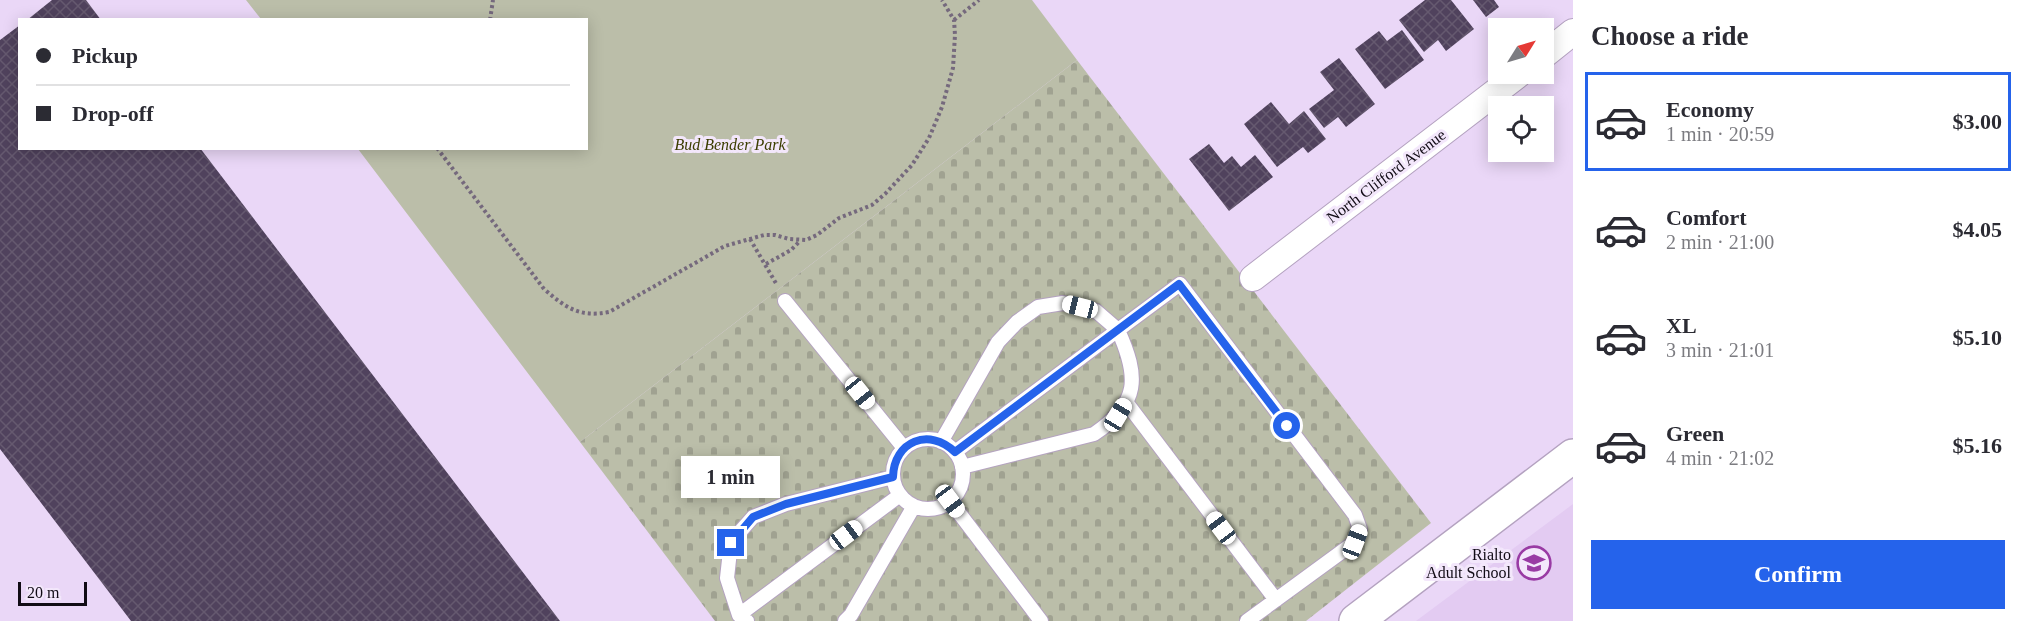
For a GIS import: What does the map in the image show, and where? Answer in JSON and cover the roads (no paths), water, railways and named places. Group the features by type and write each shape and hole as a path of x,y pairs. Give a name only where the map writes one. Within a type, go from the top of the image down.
{"street":[{"path":"1554,47 1573,32"},
{"name":"North Clifford Avenue","path":"1253,278 1506,84"},
{"path":"1356,621 1573,456"}],"lane":[{"path":"955,452 1179,284 1355,515 1360,529 1355,542 1247,621"},
{"path":"785,302 904,448"},
{"path":"941,442 998,342 1017,322 1038,307 1064,303 1096,311 1118,330 1128,353 1133,374 1132,389 1118,415 1094,434 962,467"},
{"path":"1126,402 1276,600"},
{"path":"921,439 941,442 955,452 962,467 960,486 950,501 932,508 914,506 900,495 895,487 893,466 904,448 921,439"},
{"path":"893,477 786,504 753,517 731,543 726,578 743,618 900,495"},
{"path":"950,501 1041,621"},
{"path":"845,621 851,615 914,506"}],"place":[{"name":"Rialto Adult School","path":"1534,563"}],"park label":[{"name":"Bud Bender Park","path":"730,144"}]}
